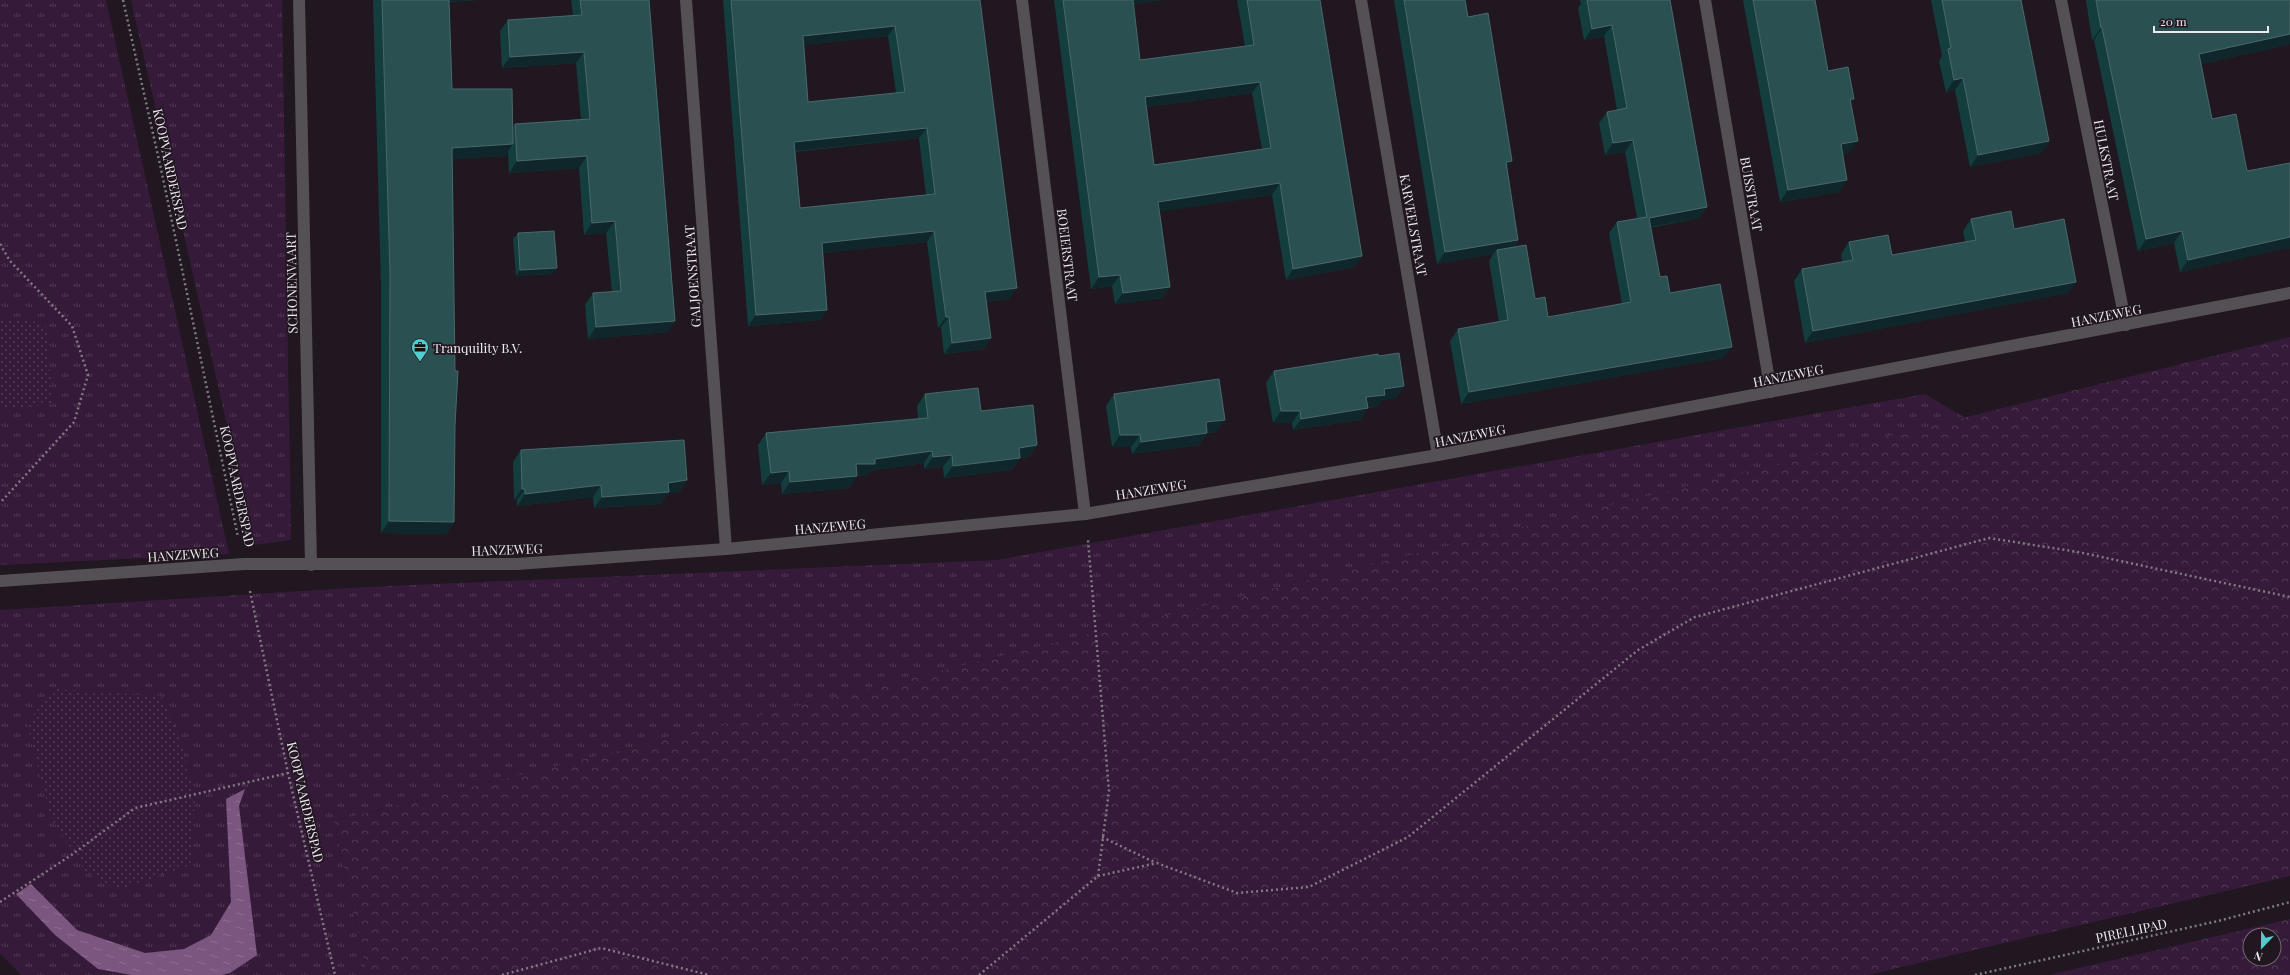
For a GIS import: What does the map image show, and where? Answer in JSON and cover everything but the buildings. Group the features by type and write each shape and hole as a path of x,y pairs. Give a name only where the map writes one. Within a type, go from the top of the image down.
{"street":[{"name":"SCHONENVAART","path":"299,0 311,565"},
{"name":"GALJOENSTRAAT","path":"686,0 726,550"},
{"name":"BOEIERSTRAAT","path":"1022,0 1085,514"},
{"name":"KARVEELSTRAAT","path":"1361,0 1438,455"},
{"name":"BUISSTRAAT","path":"1705,0 1771,392"},
{"name":"HULKSTRAAT","path":"2061,0 2126,325"},
{"name":"HANZEWEG","path":"0,581 244,564 517,564 726,550 1085,514 1438,455 2290,293"}],"path":[{"name":"KOOPVAARDERSPAD","path":"123,0 161,169 288,773 335,975"},
{"path":"0,244 10,261 72,326 88,375 74,422 0,503"},
{"path":"1085,514 1109,791 1098,876"},
{"path":"1102,837 1157,863 1237,894 1309,887 1408,837 1638,650 1695,617 1989,538 2078,552 2290,597"},
{"path":"0,902 70,856 135,808 288,773"},
{"path":"979,975 1098,876 1157,863"},
{"name":"PIRELLIPAD","path":"1975,975 2218,921 2290,902"},
{"path":"502,975 601,948 709,975"}],"green space":[{"path":"0,0 106,0 229,554 0,565"},
{"path":"131,0 282,0 291,540 254,545"},
{"path":"0,319 27,319 46,326 53,404 0,409"},
{"path":"2290,337 2290,876 1868,975 367,975 334,821"},
{"path":"1925,394 1965,418 334,821 367,975 21,975 0,953 0,610 367,587 997,560"},
{"path":"52,689 161,696 178,732 195,799 190,865 118,890 86,872 51,818 27,724"},
{"path":"2290,919 2290,975 2049,975 2242,930 2242,967 2282,967 2282,927 2256,927"}],"water":[{"path":"245,789 239,806 257,955 230,973 222,975 131,975 98,969 55,935 16,894 31,884 77,930 145,953 184,949 211,935 231,902 226,799"}],"place":[{"name":"Tranquility B.V.","path":"420,362"}]}
